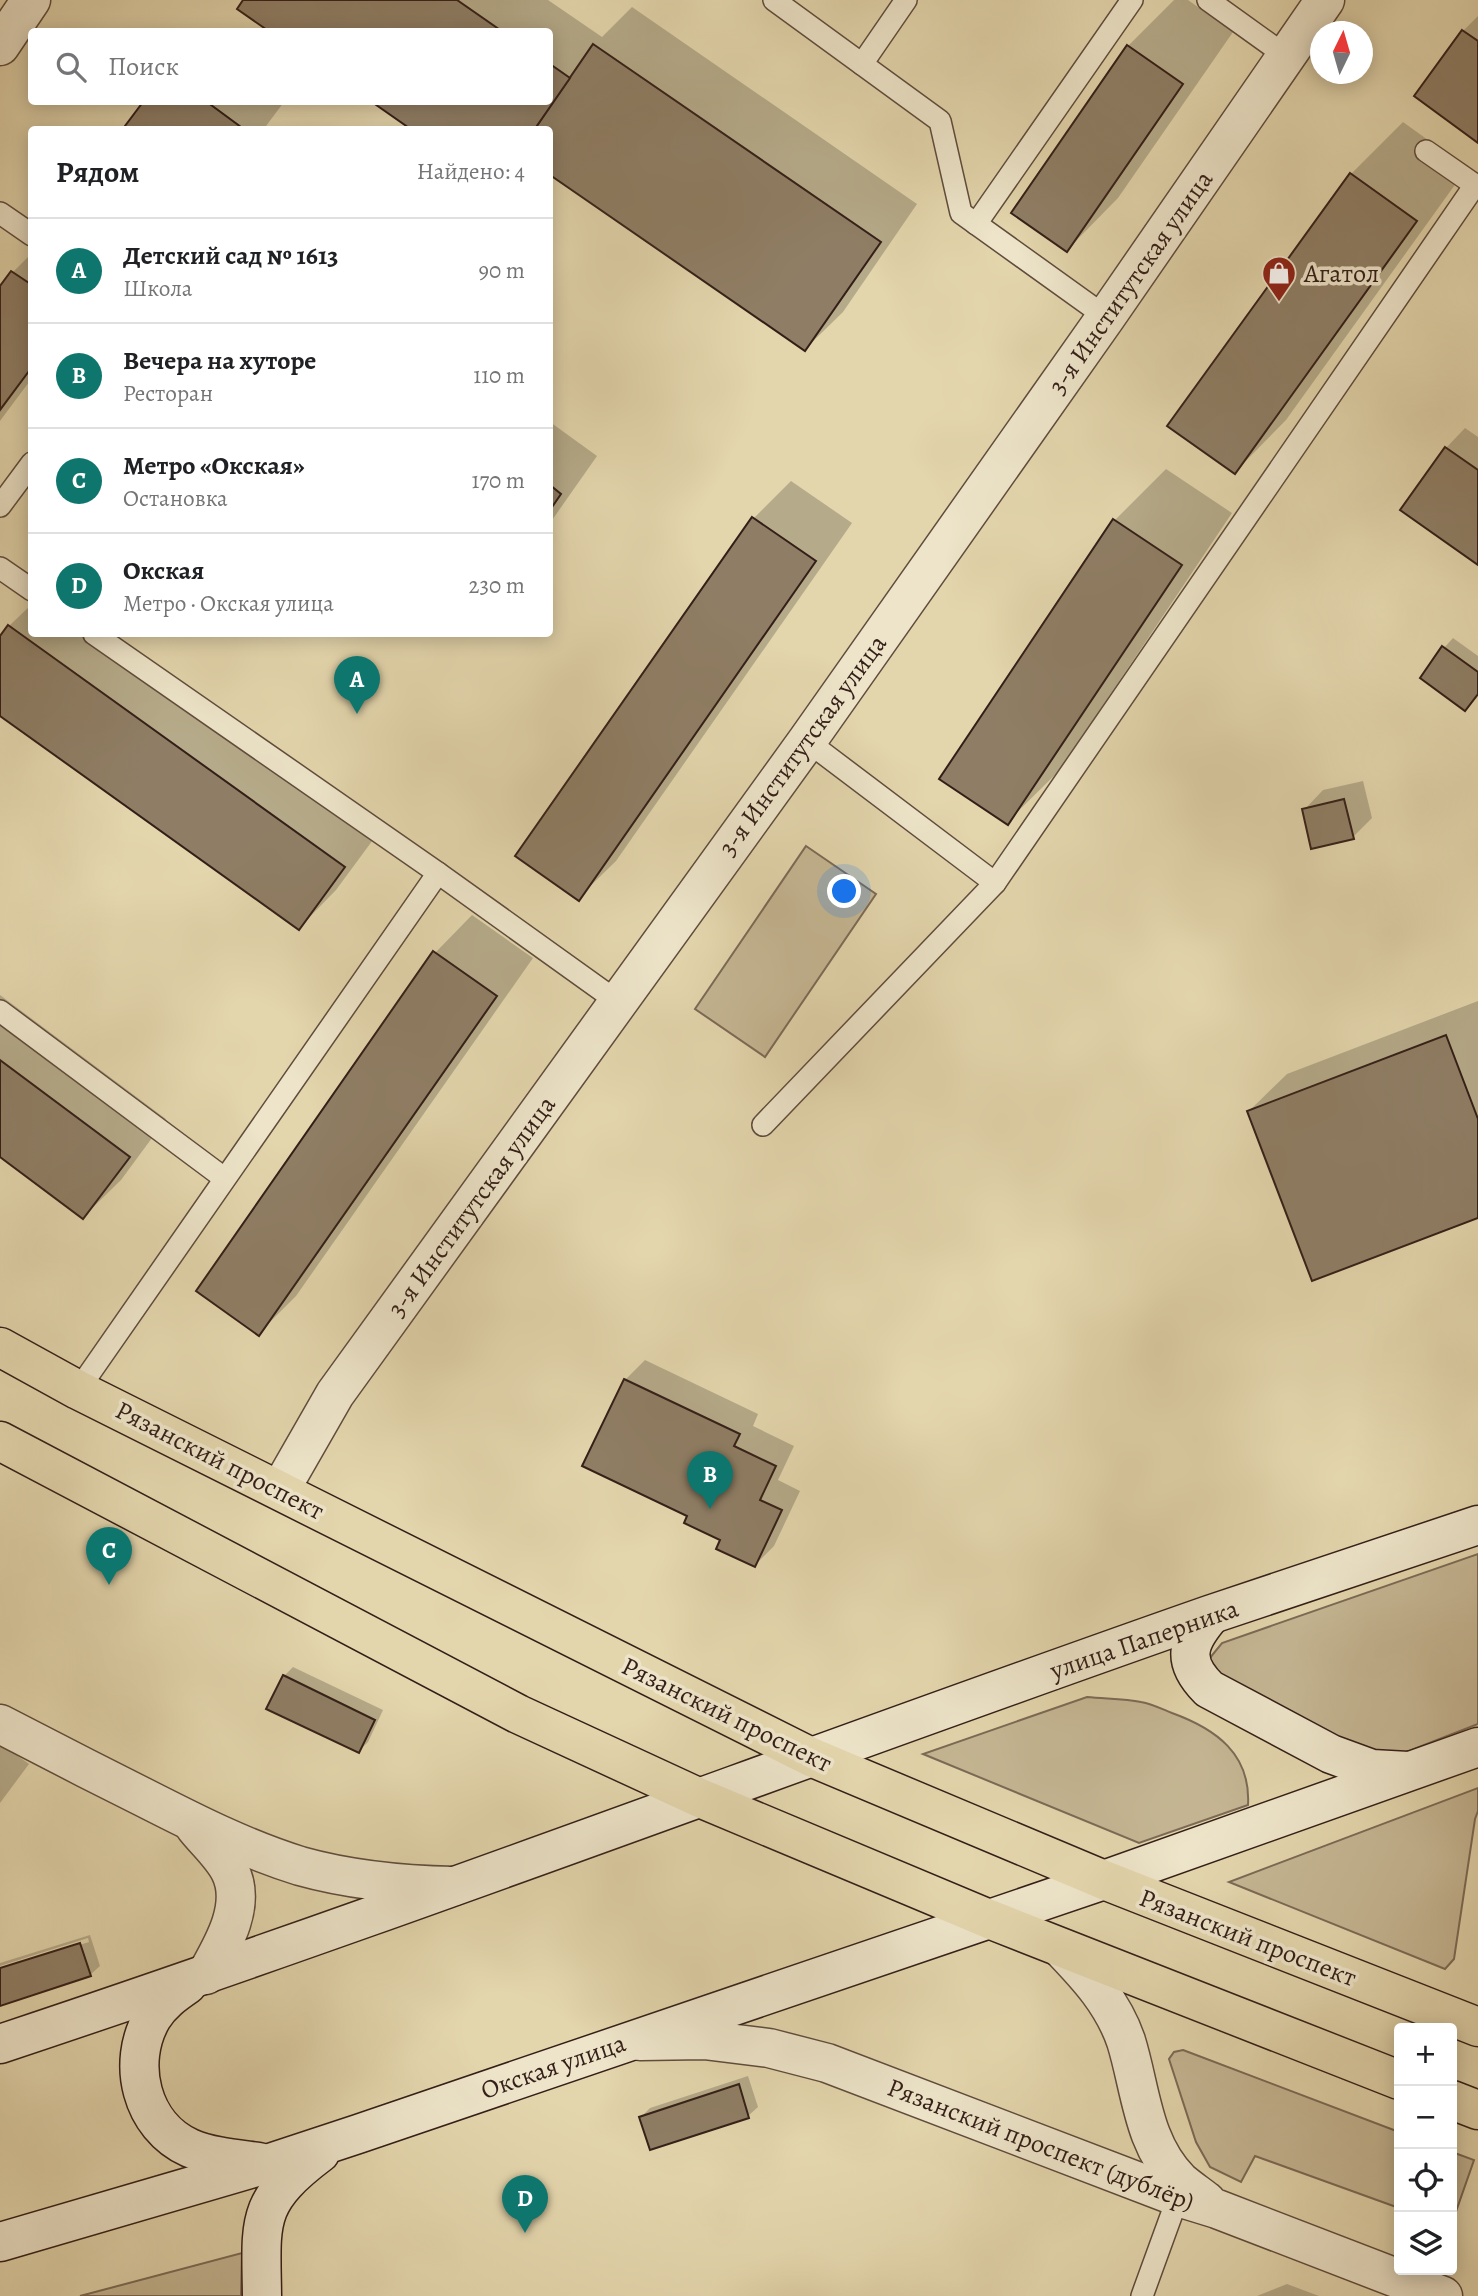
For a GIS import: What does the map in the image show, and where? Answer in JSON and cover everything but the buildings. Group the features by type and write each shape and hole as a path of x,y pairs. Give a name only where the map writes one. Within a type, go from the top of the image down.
{"main road":[{"name":"Рязанский проспект","path":"0,1347 78,1390 811,1758 1104,1880 1478,2026"},
{"path":"0,1441 518,1714 700,1798 989,1919 1394,2078"},
{"path":"1457,2102 1478,2110"}],"street":[{"path":"0,46 31,0"},
{"name":"3-я Институтская улица","path":"280,1490 335,1394 807,741 1106,317 1325,0"},
{"name":"улица Паперника","path":"811,1758 1211,1615 1478,1525"},
{"path":"1211,1615 1195,1634 1190,1650 1194,1674 1209,1689 1331,1754 1372,1769 1414,1772"},
{"path":"0,1724 189,1821 257,1851 303,1867 407,1885 459,1886"},
{"path":"1104,1880 1414,1772 1478,1747"},
{"path":"0,2044 459,1886 811,1758"},
{"path":"189,1821 229,1869 235,1884 235,1908 230,1928 202,1976 169,1998 152,2018 140,2048 140,2082 149,2109 163,2130 190,2148 267,2164"},
{"name":"Окская улица","path":"0,2242 267,2164 1104,1880"},
{"path":"1061,1948 1093,1980 1112,2011 1125,2040 1146,2123 1160,2155 1180,2180 1217,2209"},
{"name":"Рязанский проспект (дублёр)","path":"627,2041 704,2040 769,2048 827,2063 1443,2296"},
{"path":"262,2296 261,2232 265,2211 280,2187 300,2168 323,2150 358,2134"}],"lane":[{"path":"774,0 940,121 961,213 1106,317"},
{"path":"862,64 906,0"},
{"path":"976,224 1132,0"},
{"path":"1208,0 1286,56"},
{"path":"763,1125 995,883 1477,186 1426,151"},
{"path":"0,213 28,232"},
{"path":"0,506 28,468"},
{"path":"0,568 28,587"},
{"path":"98,637 438,873 618,1002"},
{"path":"807,741 995,883"},
{"path":"78,1390 438,873"},
{"path":"0,1011 224,1178"},
{"path":"1142,2296 1178,2197"}],"shaded area":[{"path":"806,846 876,894 765,1057 695,1009"},
{"path":"1478,1554 1478,1724 1396,1756 1375,1752 1329,1735 1217,1676 1209,1659 1222,1643"},
{"path":"1087,1697 1149,1704 1203,1727 1228,1746 1237,1758 1244,1771 1248,1805 1139,1843 923,1754"},
{"path":"1478,1788 1478,1811 1454,1959 1445,1969 1229,1882"},
{"path":"1183,2050 1394,2130 1394,2206 1255,2156 1241,2182 1210,2167 1196,2142 1169,2059 1174,2052"},
{"path":"1457,2154 1474,2160 1457,2209"},
{"path":"242,2253 241,2296 80,2296"}],"place":[{"name":"Агатол","path":"1279,303"},
{"name":"Детский сад № 1613","path":"357,714"},
{"name":"Вечера на хуторе","path":"710,1509"},
{"name":"Метро «Окская»","path":"109,1585"},
{"name":"Окская","path":"525,2233"}]}
